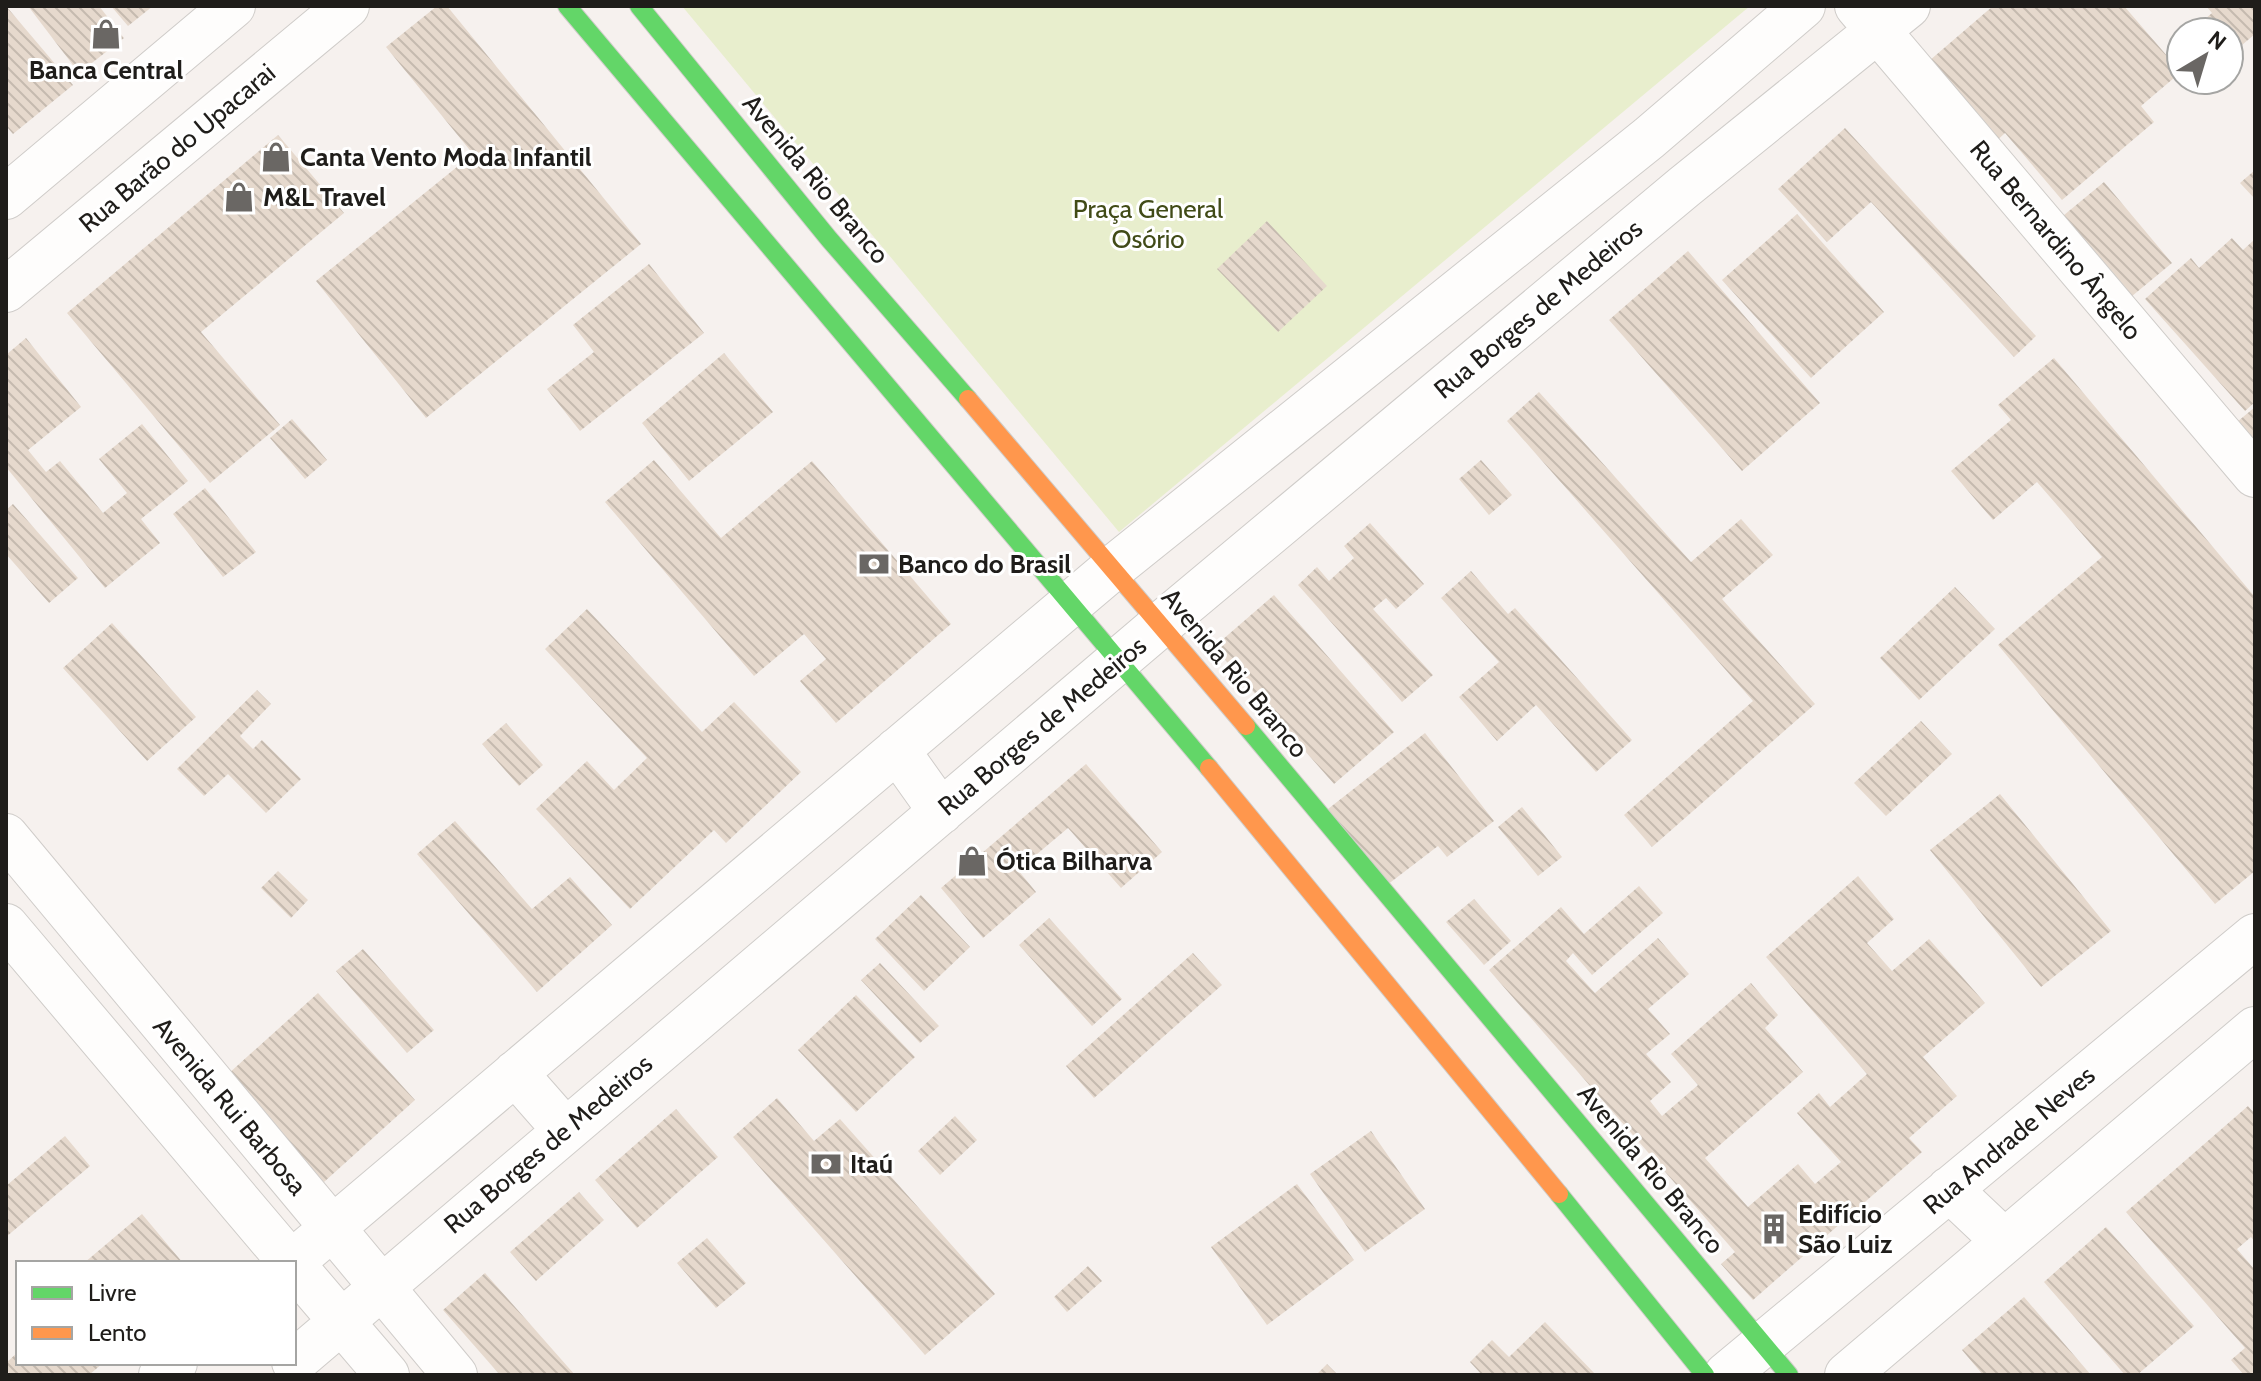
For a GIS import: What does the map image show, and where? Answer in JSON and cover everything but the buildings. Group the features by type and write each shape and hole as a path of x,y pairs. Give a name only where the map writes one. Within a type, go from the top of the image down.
{"street":[{"path":"6,197 233,6"},
{"name":"Rua Barão do Upacarai","path":"6,290 347,6"},
{"path":"567,6 786,270 1026,548 1118,663 1438,1032 1705,1375"},
{"name":"Avenida Rio Branco","path":"639,6 818,246 1114,567 1469,1004 1776,1359"},
{"path":"295,1261 1114,567 1649,138 1803,6"},
{"name":"Rua Borges de Medeiros","path":"296,1360 1160,625 1684,187 1881,14"},
{"name":"Rua Bernardino Ângelo","path":"1881,14 2255,475"},
{"path":"1649,138 1684,187"},
{"path":"786,270 818,246"},
{"path":"897,750 941,812"},
{"name":"Avenida Rui Barbosa","path":"6,836 455,1375"},
{"name":"Avenida Rui Barbosa","path":"6,926 289,1261"},
{"name":"Rua Andrade Neves","path":"1726,1375 1776,1359 1949,1189 2255,936"},
{"path":"1847,1375 2255,1029"},
{"path":"515,1073 565,1130"},
{"path":"1949,1189 2004,1241"},
{"name":"Avenida Rui Barbosa","path":"296,1269 387,1375"}],"green space":[{"name":"Praça General Osório","path":"682,6 1750,6 1119,532"}],"traffic: fast":[{"path":"567,6 1209,768"},
{"path":"639,6 829,239 968,399"},
{"path":"1246,726 1789,1375"},
{"path":"1559,1194 1705,1375"}],"traffic: slow":[{"path":"968,399 1246,726"},
{"path":"1209,768 1559,1194"}],"place":[{"name":"Banca Central","path":"106,34"},
{"name":"Canta Vento Moda Infantil","path":"276,157"},
{"name":"M&L Travel","path":"239,197"},
{"name":"Banco do Brasil","path":"874,564"},
{"name":"Ótica Bilharva","path":"972,861"},
{"name":"Itaú","path":"826,1164"},
{"name":"Edifício São Luiz","path":"1774,1229"}]}
